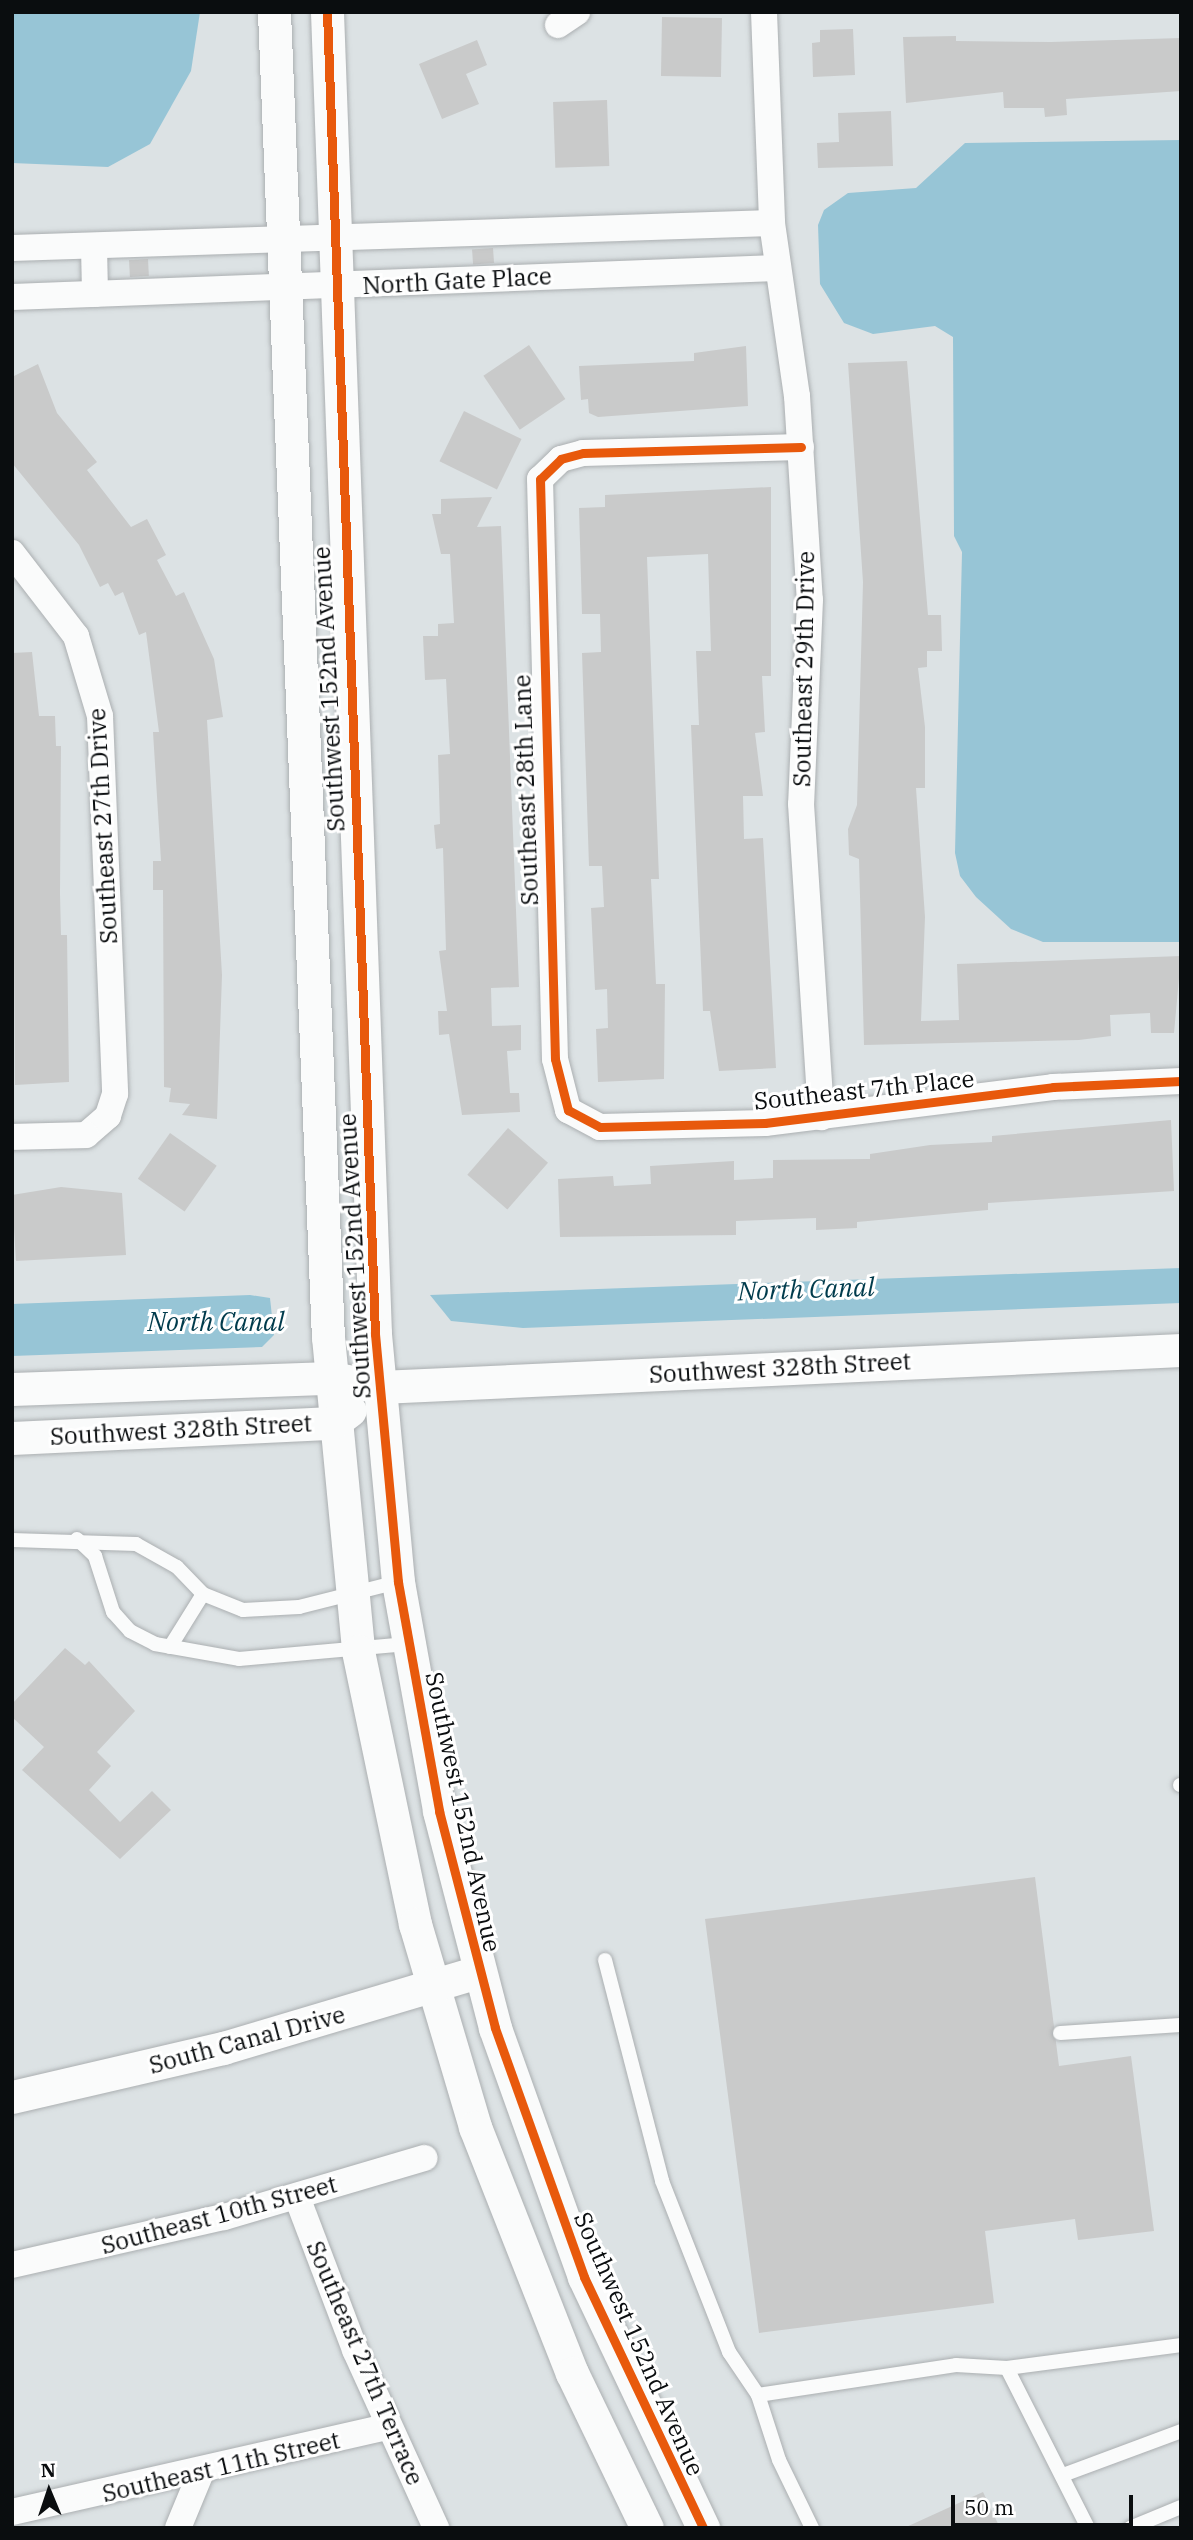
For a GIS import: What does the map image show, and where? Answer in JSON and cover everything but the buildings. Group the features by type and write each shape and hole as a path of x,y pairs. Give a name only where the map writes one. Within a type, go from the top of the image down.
{"street":[{"name":"Southwest 152nd Avenue","path":"274,12 281,237 333,1423 349,1592 358,1651 433,1988 521,2252 647,2528"},
{"name":"Southwest 152nd Avenue","path":"327,12 337,237 341,530 380,1387 398,1582 407,1644 478,1972 584,2277 703,2528"},
{"name":"Southeast 29th Drive","path":"764,12 772,223 801,447 810,600 801,804 821,1117"},
{"name":"North Gate Place","path":"12,248 281,237 772,223"},
{"path":"534,230 537,276"},
{"path":"94,246 95,294"},
{"name":"North Gate Place","path":"12,297 338,287 537,276 776,268"},
{"name":"Southeast 28th Lane","path":"562,1099 554,1045 536,503 540,479 561,459 583,453 801,447"},
{"name":"Southeast 27th Drive","path":"12,1137 76,1137 104,1122 115,1094 100,716 76,636 14,559"},
{"name":"Southeast 7th Place","path":"562,1099 578,1118 600,1128 821,1117 1053,1087 1181,1081"},
{"name":"Southwest 328th Street","path":"12,1388 331,1378 380,1387 1181,1350"},
{"name":"Southwest 328th Street","path":"12,1438 333,1423 380,1387"},
{"name":"South Canal Drive","path":"12,2097 223,2048 433,1988 478,1972"},
{"name":"Southeast 10th Street","path":"12,2265 297,2197 424,2158"},
{"name":"Southeast 27th Terrace","path":"297,2197 387,2427 436,2528"},
{"name":"Southeast 11th Street","path":"12,2512 200,2474 387,2427"},
{"path":"178,2528 200,2474"}],"lane":[{"path":"12,1540 77,1539 136,1544 177,1567 203,1594 243,1609 299,1607 349,1592 398,1582"},
{"path":"77,1539 95,1556 113,1612 130,1631 170,1647 239,1659 358,1651 407,1644"},
{"path":"170,1647 203,1594"},
{"path":"605,1960 662,2181 729,2352 758,2395 779,2460 812,2528"},
{"path":"1060,2033 1181,2025"},
{"path":"758,2395 956,2365 1007,2368 1181,2345"},
{"path":"1007,2368 1088,2528"},
{"path":"1063,2474 1181,2431"},
{"path":"1130,2528 1181,2507"}],"water":[{"path":"12,12 200,12 191,71 150,144 108,167 12,163"},
{"path":"1181,140 1181,942 1043,942 1011,929 976,897 960,876 955,853 962,552 954,536 953,337 935,326 873,334 844,323 820,284 818,225 824,210 848,193 916,188 965,143"},
{"name":"North Canal","path":"1181,1268 1181,1303 523,1328 451,1321 430,1295"},
{"name":"North Canal","path":"250,1295 270,1298 274,1335 262,1347 12,1356 12,1304"}],"cycle path":[{"path":"327,12 375,1334 398,1582 439,1811 495,2028 584,2277 703,2528"},
{"path":"801,447 583,453 561,459 540,479 555,1059 568,1110 600,1127 765,1123 1053,1087 1181,1081"}]}
